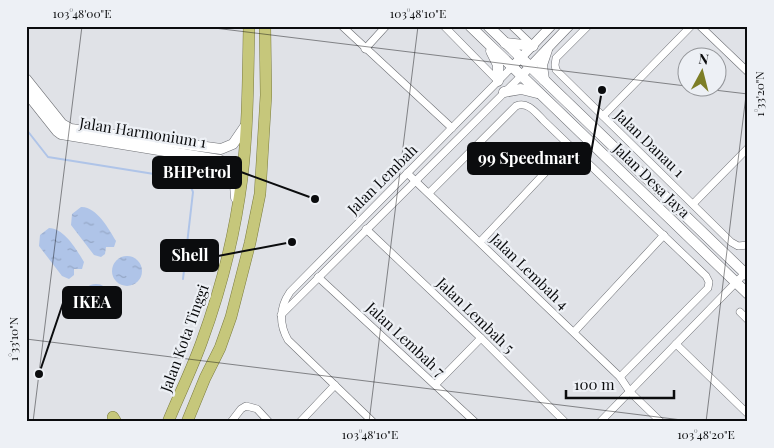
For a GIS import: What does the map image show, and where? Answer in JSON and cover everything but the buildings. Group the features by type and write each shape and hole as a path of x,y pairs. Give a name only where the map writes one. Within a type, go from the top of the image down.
{"highway":[{"name":"Jalan Kota Tinggi","path":"168,422 212,312 237,209 248,122 249,26"},
{"path":"187,422 204,378 220,348 232,317 260,194 266,95 265,26"}],"main road":[{"name":"Jalan Desa Jaya","path":"470,26 748,294"},
{"name":"Jalan Desa Jaya","path":"488,26 747,273"},
{"path":"505,43 533,46"},
{"path":"488,44 498,65 498,81"},
{"path":"544,80 542,64 547,50"},
{"name":"Jalan Harmonium 1","path":"26,79 62,124 71,129 221,149 233,144 248,122"},
{"path":"504,92 521,89 540,94"},
{"name":"Jalan Harmonium 1","path":"26,92 61,134 207,157 224,162 230,168 235,178 237,209"}],"street":[{"path":"342,26 452,128"},
{"path":"366,49 386,26"},
{"path":"444,26 498,81"},
{"path":"512,26 533,46"},
{"path":"512,67 551,26"},
{"path":"521,76 569,26"},
{"name":"Jalan Danau 1","path":"588,26 558,56 555,65 558,72 734,244 748,245"},
{"path":"603,116 691,26"},
{"path":"700,26 748,72"},
{"name":"Jalan Lembah","path":"281,315 284,301 290,292 512,67"},
{"name":"Jalan Lembah","path":"281,315 318,276 521,76"},
{"path":"429,193 519,104 522,104 528,106 664,235 706,276 709,282 708,288 620,377"},
{"path":"480,242 570,146"},
{"path":"693,204 748,148"},
{"name":"Jalan Lembah 4","path":"407,173 620,377 630,392 661,422"},
{"name":"Jalan Lembah 5","path":"366,229 481,338 565,422"},
{"path":"574,332 664,235"},
{"path":"600,422 736,282 747,273"},
{"name":"Jalan Lembah 7","path":"318,276 475,422"},
{"path":"740,312 748,320"},
{"path":"281,315 282,327 288,340 373,422"},
{"path":"436,384 481,338"},
{"path":"676,344 748,414"},
{"path":"300,422 335,385"},
{"path":"231,422 241,409 246,406 257,409 269,422"}],"water":[{"path":"81,207 92,210 97,214 116,241 114,247 106,247 105,254 101,257 94,255 71,225 72,214"},
{"path":"49,228 55,229 65,236 84,262 82,269 74,269 74,275 69,279 62,276 39,246 40,235"},
{"path":"127,256 138,260 142,271 138,282 127,286 116,282 112,271 116,260"},
{"path":"96,284 106,288 110,298 106,308 96,312 86,308 82,298 86,288"}],"waterway":[{"path":"26,129 48,157 179,178 189,186 193,192 183,279"}],"place":[{"name":"99 Speedmart","path":"602,90"},
{"name":"BHPetrol","path":"315,199"},
{"name":"Shell","path":"292,242"},
{"name":"IKEA","path":"39,374"}]}
